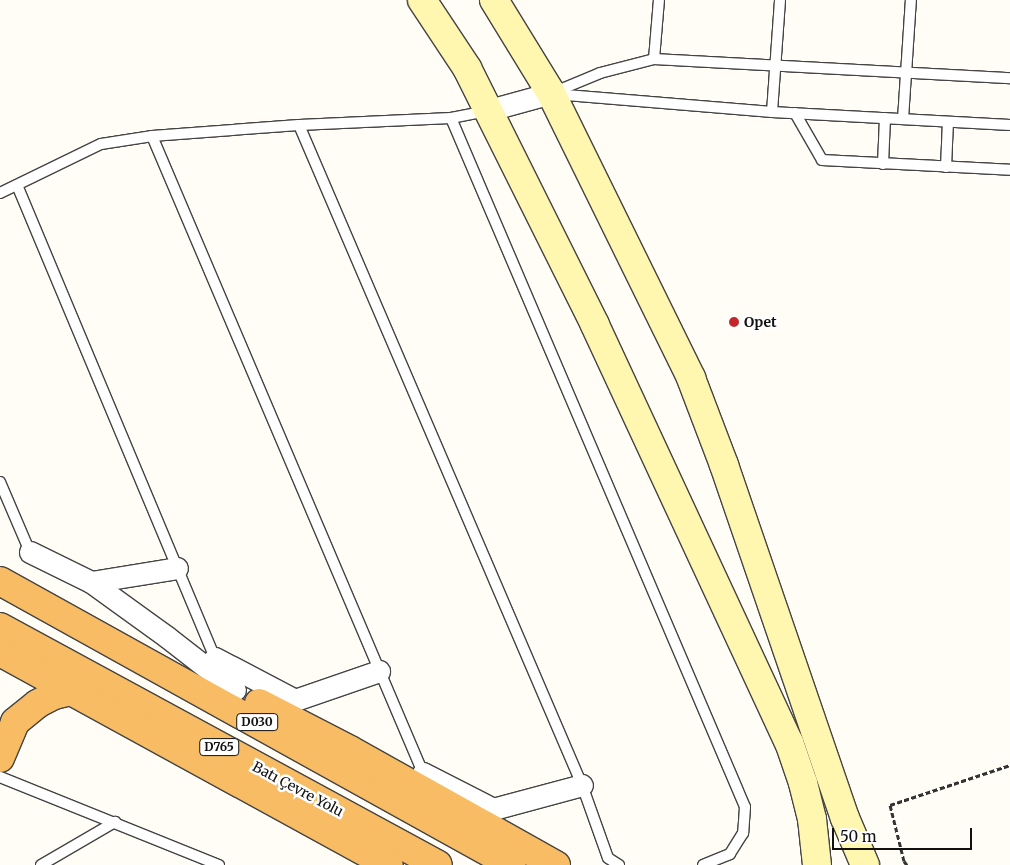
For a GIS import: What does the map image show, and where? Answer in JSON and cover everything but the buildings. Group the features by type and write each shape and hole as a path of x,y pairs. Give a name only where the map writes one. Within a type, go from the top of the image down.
{"highway":[{"name":"D030","path":"0,581 512,865"},
{"path":"48,606 111,626 350,750 556,865"},
{"name":"Batı Çevre Yolu","path":"0,627 438,865"},
{"path":"0,652 389,865"},
{"path":"0,758 15,722 37,704 54,695 72,692"}],"main road":[{"path":"422,0 467,68 489,110 595,325 789,742 803,783 812,819 817,865"},
{"path":"494,0 551,93 691,378 724,465 844,818 865,865"}],"street":[{"path":"489,110 551,93"},
{"path":"30,552 91,582 167,636 235,690"},
{"path":"91,582 177,568"},
{"path":"215,658 295,700 380,671"},
{"path":"423,773 492,809 582,785"}],"lane":[{"path":"654,59 659,0"},
{"path":"772,112 780,0"},
{"path":"902,119 910,0"},
{"path":"551,93 600,73 654,59 1010,78"},
{"path":"551,93 772,112 1010,125"},
{"path":"0,193 102,144 152,136 299,125 451,118 489,110"},
{"path":"795,113 822,160 1010,170"},
{"path":"451,118 745,807 743,833 730,854 702,865"},
{"path":"883,164 885,118"},
{"path":"946,167 948,122"},
{"path":"299,125 582,785 608,858 619,865"},
{"path":"152,136 423,773"},
{"path":"17,185 215,658"},
{"path":"0,482 30,552"},
{"path":"0,778 115,822 219,865"},
{"path":"41,865 115,822"}],"path":[{"path":"907,865 890,805 1010,765"}],"place":[{"name":"Opet","path":"734,322"}]}
